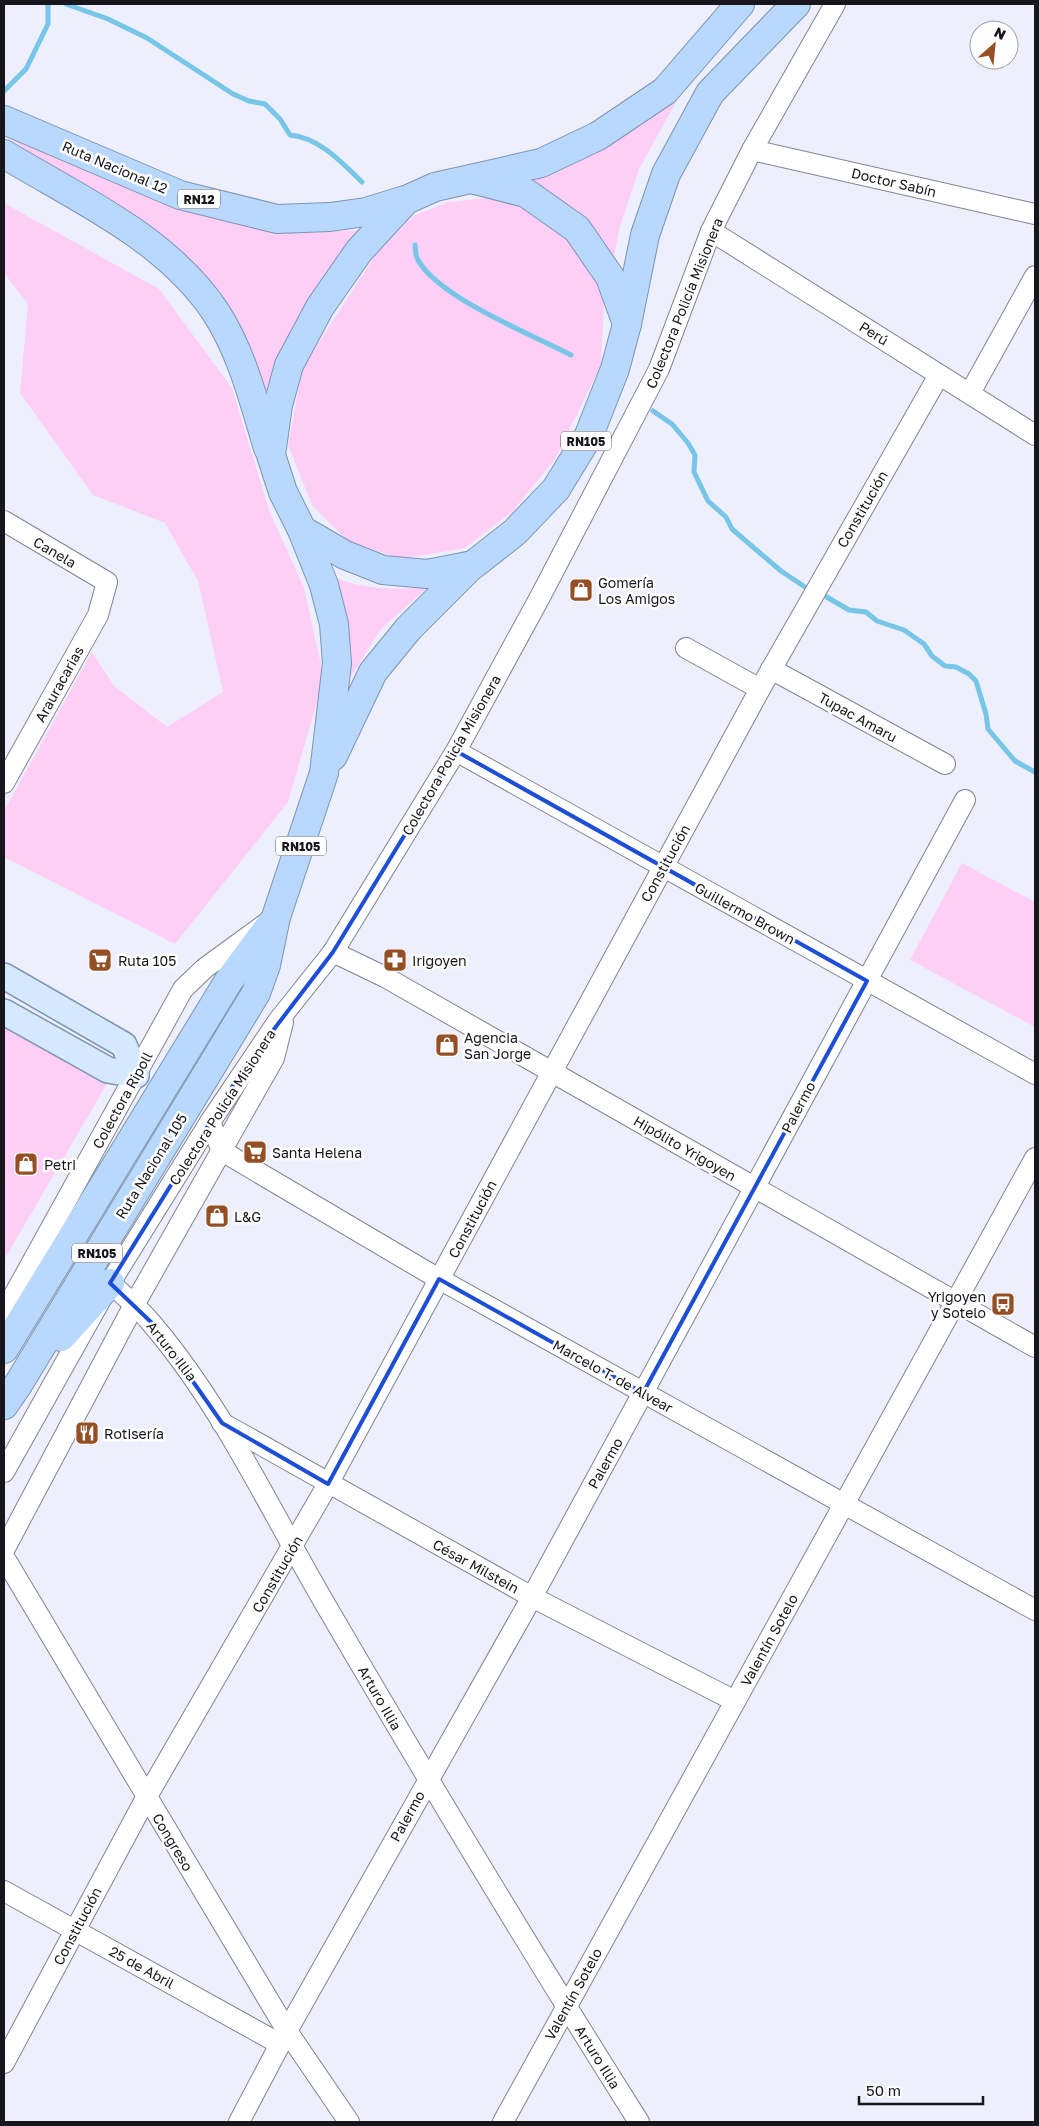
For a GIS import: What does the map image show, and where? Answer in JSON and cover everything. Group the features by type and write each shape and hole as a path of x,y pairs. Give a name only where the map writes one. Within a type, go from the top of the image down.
{"highway":[{"name":"RN105","path":"472,564 427,574 383,570 345,555 302,530 283,492 271,455 278,405 289,365 320,308 358,251 406,200 435,187 541,163 598,136 665,91 740,4"},
{"name":"RN105","path":"324,773 373,672 409,628 472,564 515,532 556,489 589,435 615,369 627,324 644,234 666,174 710,93 796,4"},
{"name":"Ruta Nacional 12","path":"4,120 180,194 276,219 330,217 366,212 406,200"},
{"path":"4,154 113,218 176,264 215,311 240,360 271,455"},
{"name":"RN105","path":"472,178 526,193 577,229 610,277 627,324"},
{"name":"Ruta Nacional 105","path":"4,1405 256,993 266,965 276,917 324,773 337,663 334,624 324,585 302,530"},
{"name":"Ruta Nacional 105","path":"4,1349 228,982 276,917"},
{"path":"19,1383 110,1283"}],"main road":[{"path":"4,976 124,1045 136,1075"},
{"path":"4,1012 108,1070 136,1075"}],"street":[{"name":"Colectora Policía Misionera","path":"4,1472 110,1283 210,1122 242,1071 285,1012 333,952 456,751 540,597 659,369 712,231 752,150 835,4"},
{"name":"Doctor Sabín","path":"752,150 1035,214"},
{"name":"Perú","path":"712,231 1035,436"},
{"path":"970,393 1035,276"},
{"name":"Constitución","path":"4,2063 146,1798 328,1484 771,669 939,375"},
{"name":"Canela","path":"4,521 107,582"},
{"name":"Arauracarias","path":"4,783 98,615 107,582"},
{"path":"686,648 760,689"},
{"name":"Tupac Amaru","path":"771,669 945,764"},
{"name":"Guillermo Brown","path":"456,751 662,868 1035,1074"},
{"name":"Palermo","path":"239,2122 283,2037 532,1597 964,800"},
{"name":"Colectora Ripoll","path":"4,1313 184,989 233,946 276,917"},
{"name":"Hipólito Yrigoyen","path":"333,952 385,977 1035,1347"},
{"path":"4,1550 134,1305 274,1058 285,1012"},
{"path":"136,1075 210,1122 222,1151"},
{"name":"Marcelo T. de Alvear","path":"222,1151 439,1279 1035,1610"},
{"name":"Valentín Sotelo","path":"503,2122 846,1504 1035,1158"},
{"name":"Arturo Illia","path":"110,1283 152,1323 189,1371 222,1423 292,1549 428,1778 566,2007 639,2122"},
{"name":"César Milstein","path":"222,1423 532,1597 735,1701"},
{"name":"Congreso","path":"4,1557 146,1798 283,2037 349,2122"},
{"name":"25 de Abril","path":"4,1891 283,2037"}],"highlighted area":[{"path":"456,751 867,981 643,1393 439,1279 328,1484 222,1423 152,1323 110,1283 242,1071 333,952"}],"shaded area":[{"path":"686,84 639,169 620,226 612,265 523,183 562,170 605,147"},
{"path":"4,134 253,228 287,233 363,230 320,281 296,324 265,399 233,320 93,197"},
{"path":"495,197 560,221 605,285 601,365 555,459 512,512 465,548 401,559 348,541 312,505 288,445 303,367 376,254 413,216 448,202"},
{"path":"4,203 159,289 232,388 269,510 304,588 324,678 288,802 175,944 4,857 4,811 92,652 114,686 167,727 223,692 198,581 165,523 93,495 20,393 28,304 4,273"},
{"path":"328,575 353,584 376,588 427,588 381,629 350,678 343,616"},
{"path":"962,863 1035,902 1035,1027 910,960"},
{"path":"4,1021 108,1082 4,1260"}],"waterway":[{"path":"4,91 26,69 48,24 48,4"},
{"path":"66,4 108,19 147,38 233,94 249,101 265,104 280,119 290,135 301,137 320,146 338,159 362,182"},
{"path":"415,245 418,260 429,274 445,288 487,314 571,355"},
{"path":"653,411 672,424 688,443 695,455 694,472 708,501 726,517 732,529 781,571 808,589"},
{"path":"825,596 849,610 866,612 877,621 904,630 924,644 932,656 945,666 956,667 969,674 976,681 986,714 988,729 1015,761 1035,772"}],"place":[{"name":"Gomería Los Amigos","path":"581,590"},
{"name":"Ruta 105","path":"100,960"},
{"name":"Irigoyen","path":"395,960"},
{"name":"Agencia San Jorge","path":"447,1045"},
{"name":"Santa Helena","path":"255,1152"},
{"name":"Petri","path":"26,1164"},
{"name":"L&G","path":"217,1216"},
{"name":"Yrigoyen y Sotelo","path":"1003,1304"},
{"name":"Rotisería","path":"87,1433"}]}
